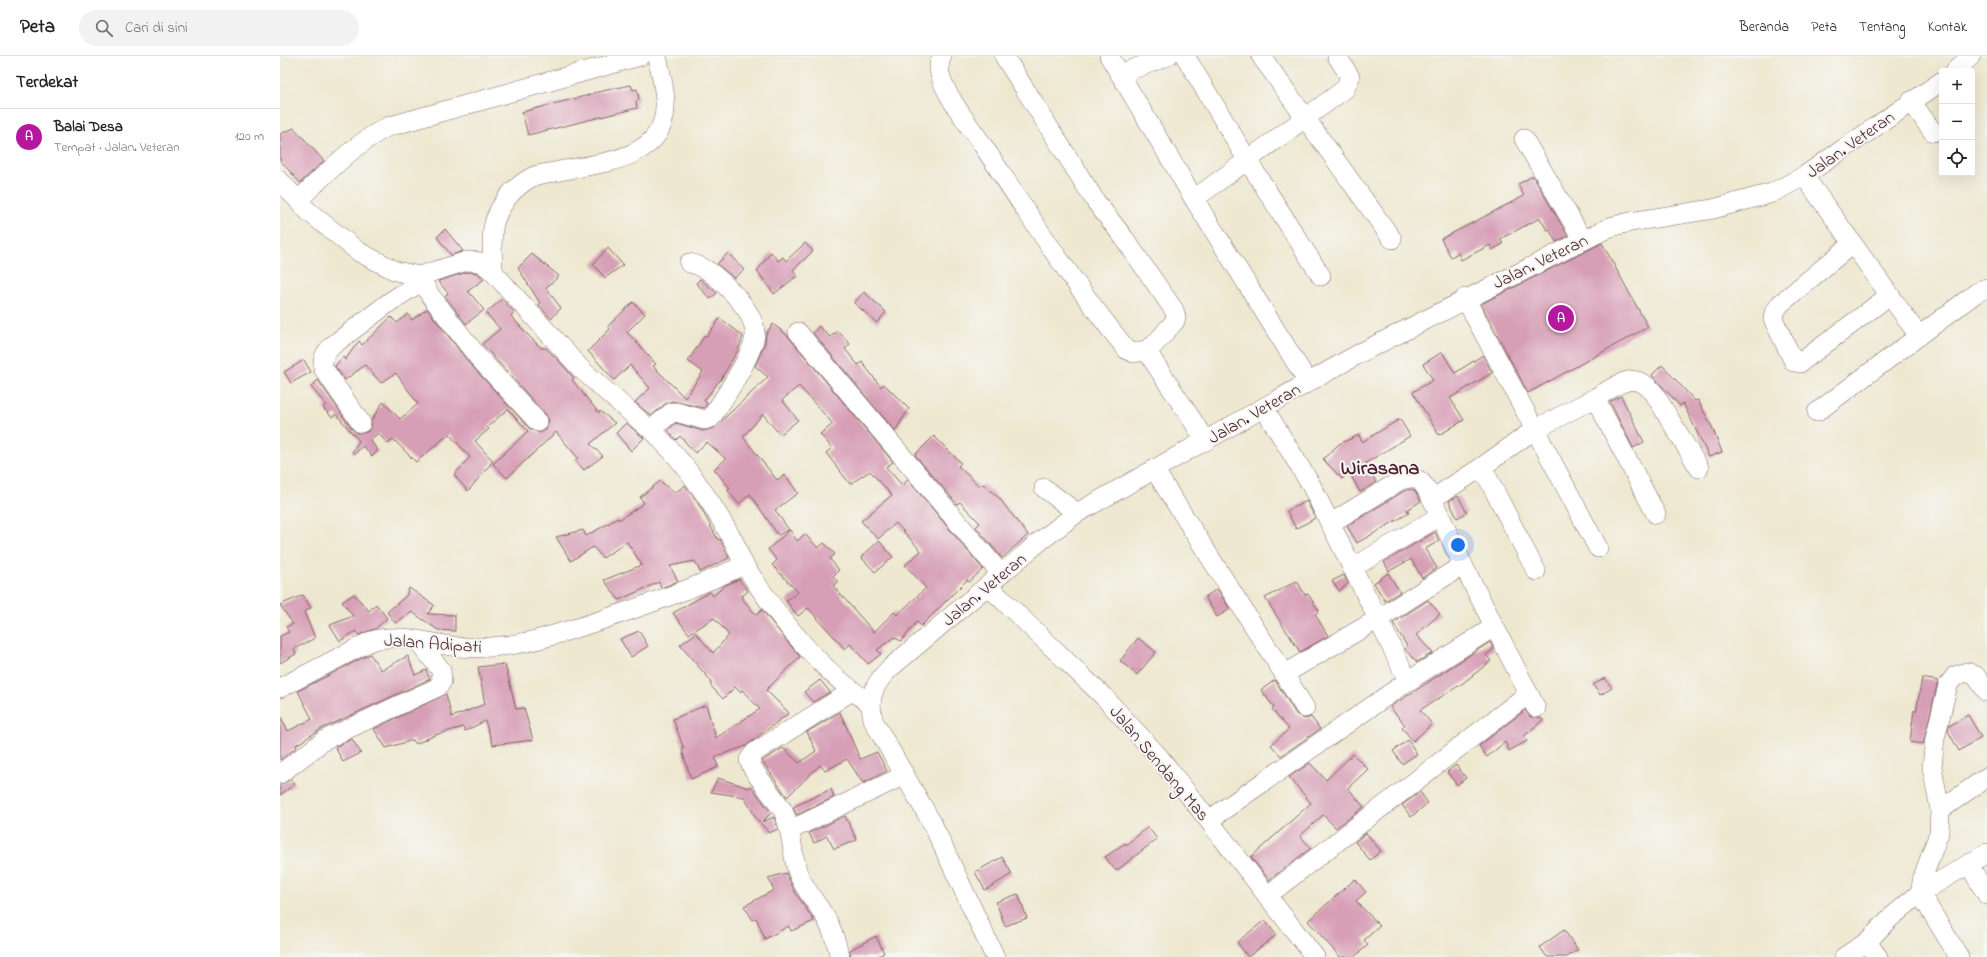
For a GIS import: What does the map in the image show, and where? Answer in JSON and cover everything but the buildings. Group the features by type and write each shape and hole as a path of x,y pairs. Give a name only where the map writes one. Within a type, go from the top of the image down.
{"street":[{"path":"298,200 351,151 369,137 387,127 640,56"},
{"path":"493,272 494,222 511,191 533,176 624,157 642,150 651,142 661,126 665,107 657,56"},
{"path":"942,56 938,64 940,74 951,97 1020,203 1077,285 1127,350 1134,353 1146,350 1154,344 1175,321 1176,317 1174,310 1124,238 1096,202 1004,56"},
{"path":"1109,56 1194,199 1308,382"},
{"path":"1120,74 1168,56"},
{"path":"1185,56 1248,161 1321,276"},
{"path":"1261,56 1304,119 1392,240"},
{"path":"1194,199 1345,89 1350,77 1337,56"},
{"path":"1959,68 1972,56"},
{"name":"Jalan. Veteran","path":"995,957 932,823 905,775 878,732 871,713 871,694 875,685 889,669 994,580 1077,513 1308,382 1465,298 1610,227 1630,222 1695,212 1742,202 1772,193 1804,176 1939,83"},
{"path":"1911,101 1932,132"},
{"path":"1524,139 1583,240"},
{"path":"1804,176 1918,336"},
{"path":"280,181 309,212 359,252 396,271 420,279 478,358 538,422"},
{"path":"1852,244 1780,304 1774,313 1773,320 1794,362 1800,363 1890,295"},
{"path":"361,423 323,368 322,362 325,353 333,345 420,279 467,261 481,262 493,272 582,370 605,392 652,429 690,472 711,500 736,546 744,565 773,607 830,672 852,691 871,704"},
{"path":"652,429 672,412 705,420 711,418 742,367 755,341 755,330 749,315 734,294 706,269 689,262"},
{"path":"1817,412 1918,336 1976,294 1987,288"},
{"path":"1465,298 1598,548"},
{"name":"Jalan Sendang Mas","path":"798,332 994,580 1160,758 1315,957"},
{"path":"1146,350 1206,441"},
{"path":"1432,499 1482,467 1534,430 1631,380 1642,381 1647,384 1654,393 1699,468"},
{"path":"1595,398 1656,514"},
{"path":"1264,408 1311,485 1408,681"},
{"path":"1482,467 1536,572"},
{"path":"1154,469 1305,708"},
{"path":"1267,896 1532,701 1463,565 1426,486 1418,479 1410,477 1399,481 1331,523"},
{"path":"1044,488 1077,513"},
{"path":"1352,568 1440,516"},
{"name":"Jalan Adipati","path":"280,688 371,641 390,637 459,647 482,648 526,643 586,625 700,585 744,565"},
{"path":"1284,674 1378,619 1463,565"},
{"path":"1209,820 1408,681 1494,627"},
{"path":"280,774 326,739 438,687 442,681 442,670 418,640"},
{"path":"1959,957 1920,894 1923,877 1939,832 1940,810 1932,767 1933,754 1948,685 1955,676 1968,672 1976,676 1987,692"},
{"path":"840,957 836,941 827,922 798,873 790,830 783,811 765,783 752,768 749,760 751,755 852,691"},
{"path":"790,830 905,775"},
{"path":"1940,810 1987,778"},
{"path":"1844,957 1873,950 1888,920 1920,894 1987,853"},
{"path":"1969,865 1987,895"}],"place":[{"name":"Balai Desa","path":"1561,318"}],"district":[{"name":"Wirasana","path":"1380,467"}]}
